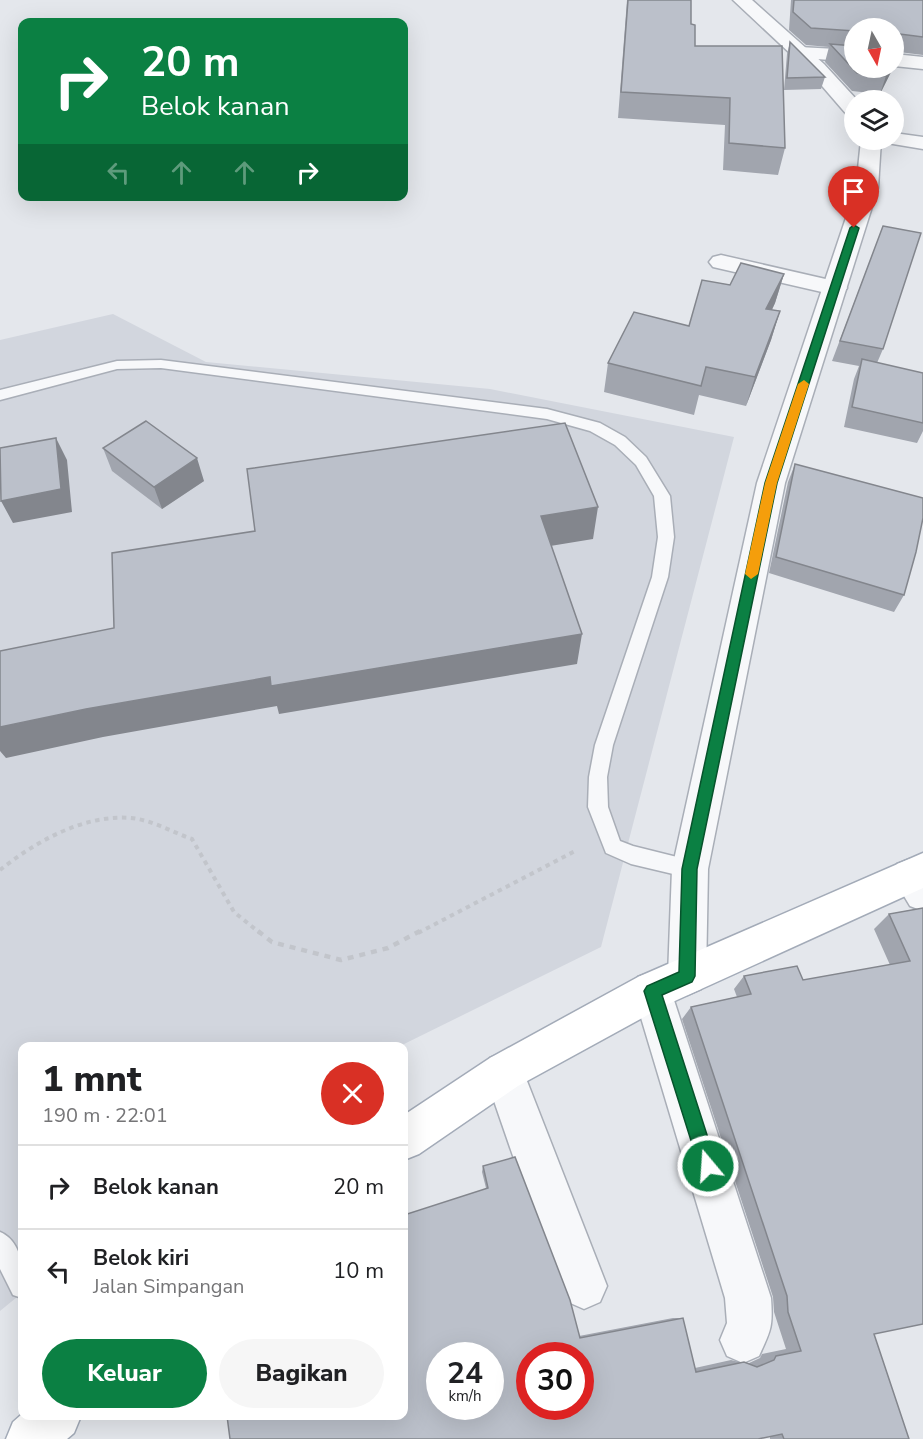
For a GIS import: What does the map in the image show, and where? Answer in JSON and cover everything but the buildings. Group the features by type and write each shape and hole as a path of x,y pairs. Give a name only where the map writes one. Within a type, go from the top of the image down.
{"main road":[{"path":"408,1136 504,1072 670,984 919,880"},
{"path":"30,1439 52,1420"}],"street":[{"path":"742,0 844,98"},
{"path":"799,53 844,55"},
{"path":"904,61 923,63"},
{"path":"904,140 923,143"},
{"path":"742,1340 750,1325 748,1298 670,984 690,869 771,483 867,188 870,150"},
{"path":"721,262 835,288"},
{"path":"504,1072 554,1211 584,1286"}],"lane":[{"path":"0,395 117,365 161,364 547,414 595,427 620,441 641,461 662,496 666,537 660,577 604,745 598,777 598,807 606,834 613,847 631,855 690,869"},
{"path":"0,1244 18,1278"}],"path":[{"path":"0,870 36,844 89,823 131,818 192,839 234,912 272,942 340,960 388,948 606,834"}],"shaded area":[{"path":"113,314 206,362 490,389 734,437 601,947 408,1042 18,1042 18,1296 0,1311 0,340"}],"slow traffic":[{"path":"751,574 771,483 804,384"}],"route":[{"path":"708,1166 652,991 687,976 690,869 771,483 854,228"}]}
